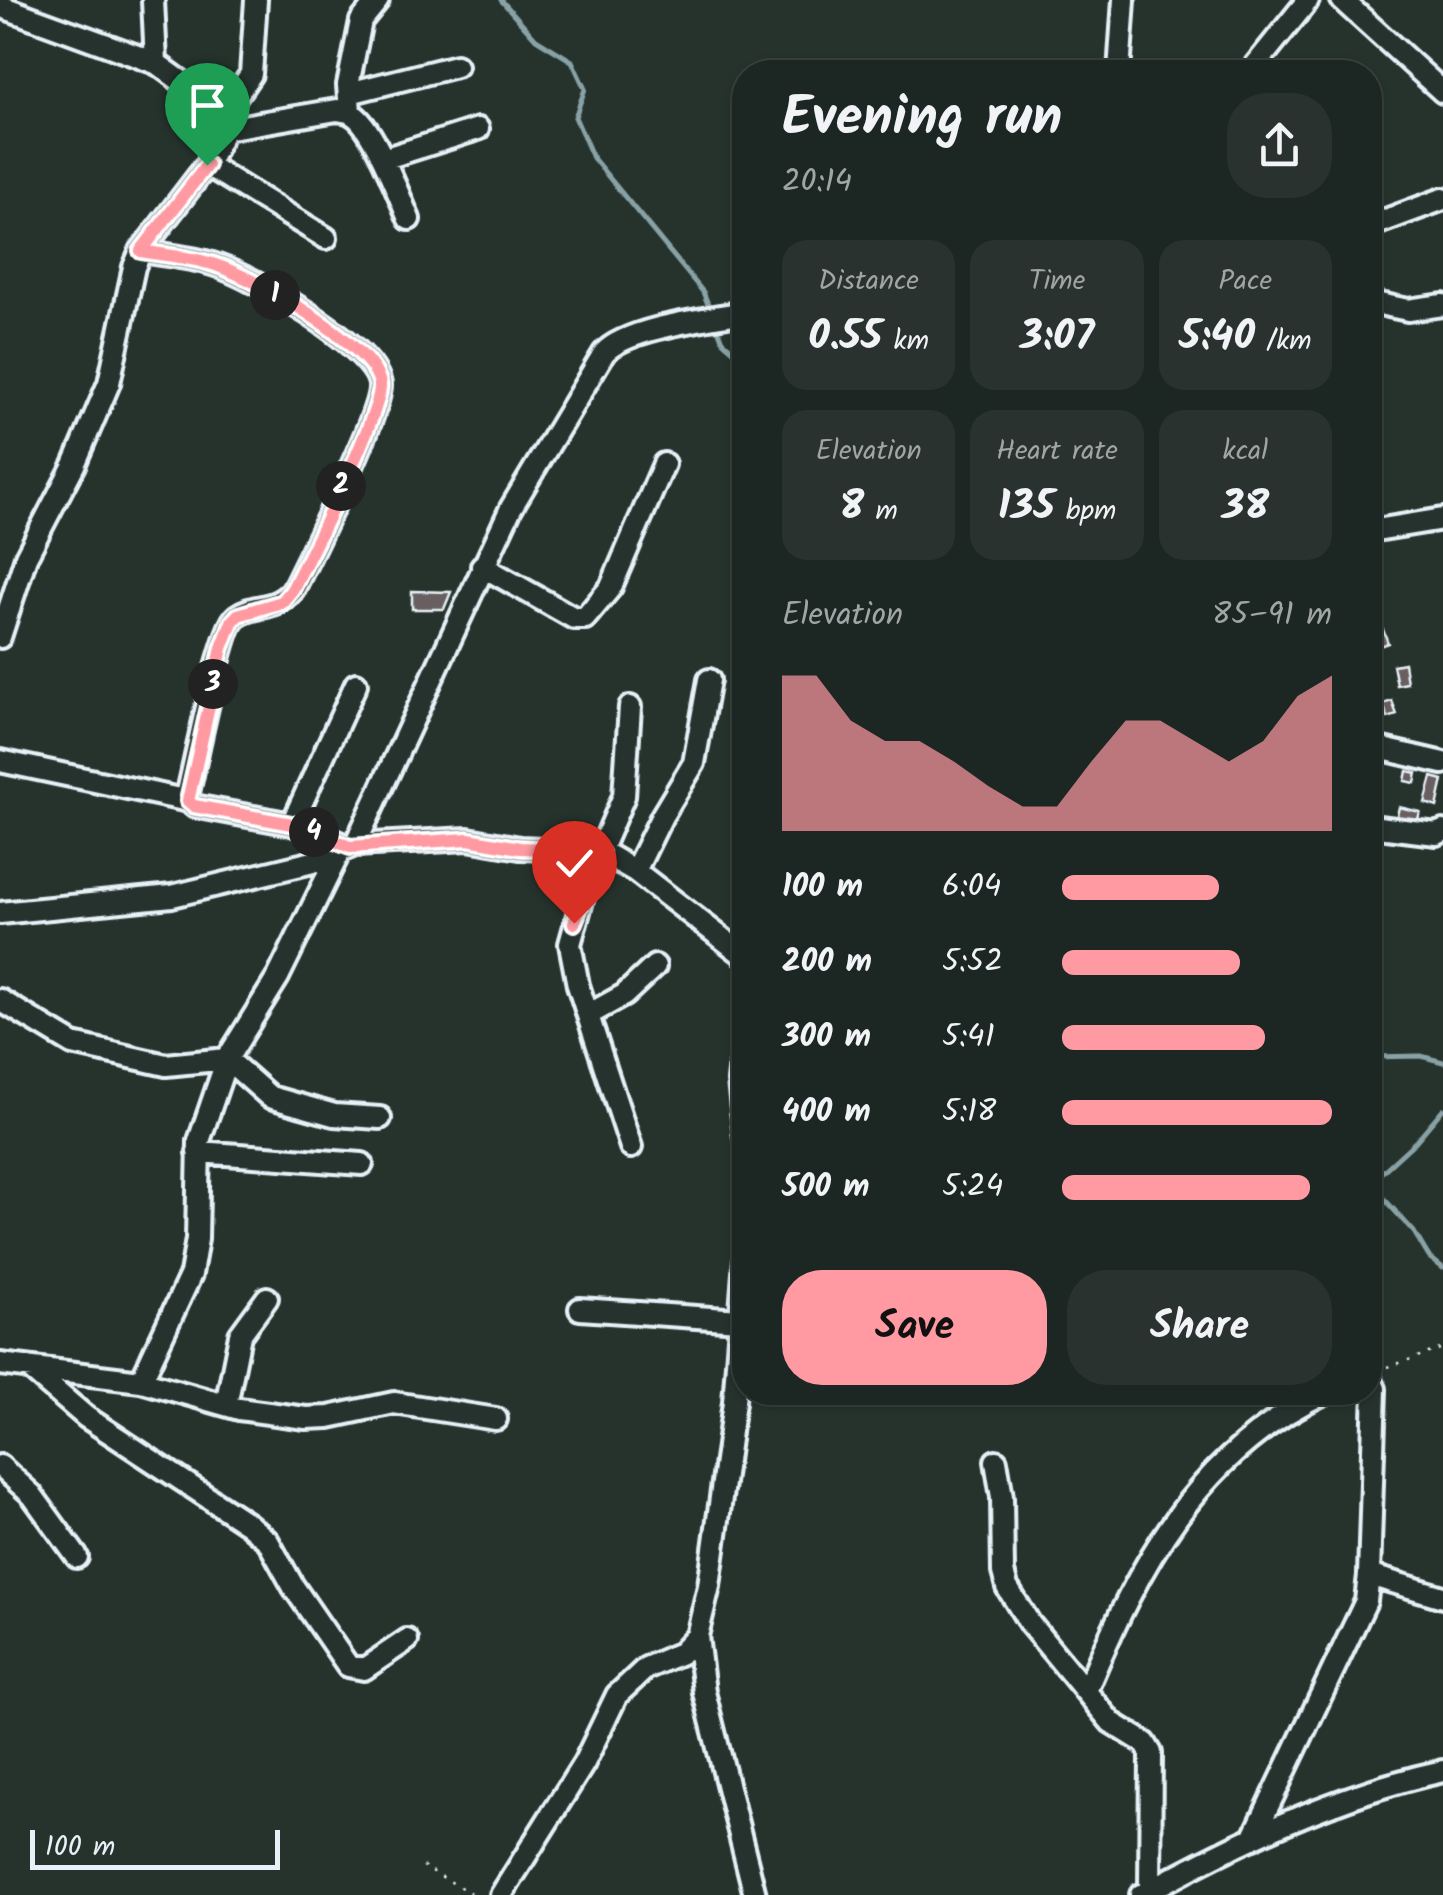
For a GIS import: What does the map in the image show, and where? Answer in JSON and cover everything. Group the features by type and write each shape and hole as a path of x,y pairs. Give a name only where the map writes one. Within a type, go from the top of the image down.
{"street":[{"path":"153,0 156,63"},
{"path":"0,636 32,544 74,464 109,383 128,290 141,251 207,165 223,123 250,74 256,0"},
{"path":"378,0 361,21 350,102 383,159 409,219"},
{"path":"1120,60 1124,0"},
{"path":"1260,60 1308,0"},
{"path":"1342,0 1443,92"},
{"path":"0,6 156,63 218,107 223,123"},
{"path":"223,123 337,110 456,66"},
{"path":"383,159 478,129"},
{"path":"207,165 326,238"},
{"path":"1382,222 1443,200"},
{"path":"141,251 212,264 282,298 339,334 368,361 380,382 379,396 360,443 292,590 282,602 238,615 232,622 222,648 188,801"},
{"path":"1382,305 1408,310 1443,305"},
{"path":"141,1381 190,1274 196,1238 198,1142 228,1059 278,977 348,847 510,508 610,345 681,323 732,314"},
{"path":"482,566 574,618 585,618 611,587 664,464"},
{"path":"1382,529 1443,519"},
{"path":"635,871 694,763 710,680"},
{"path":"292,824 356,684"},
{"path":"630,707 624,796 588,879 570,944 588,1015 631,1148"},
{"path":"1382,749 1443,763"},
{"path":"0,761 188,801 194,806 292,824 348,847"},
{"path":"1382,827 1437,834 1443,830"},
{"path":"0,913 172,896 313,862 348,847 468,839 520,848 574,848 601,853 635,871 732,946"},
{"path":"588,1015 624,995 654,966"},
{"path":"0,1000 74,1044 166,1064 228,1059 270,1096 334,1116 380,1118"},
{"path":"198,1152 362,1164"},
{"path":"226,1405 240,1336 268,1298"},
{"path":"580,1309 732,1319"},
{"path":"0,1364 141,1381 226,1405 306,1418 329,1418 360,1409 405,1404 496,1419"},
{"path":"29,1368 86,1417 248,1524 268,1542 348,1666 364,1669 407,1640"},
{"path":"734,1405 709,1586 697,1636 704,1692 754,1895"},
{"path":"1086,1691 1132,1586 1197,1488 1245,1442 1305,1405"},
{"path":"1254,1838 1360,1616 1369,1575 1374,1405"},
{"path":"996,1461 1008,1586 1030,1624 1110,1722 1145,1743 1151,1752 1145,1892"},
{"path":"0,1466 32,1495 78,1558"},
{"path":"1369,1575 1443,1597"},
{"path":"501,1895 584,1764 617,1695 646,1668 681,1653 697,1636"},
{"path":"1145,1892 1254,1838 1377,1790 1443,1771"}],"path":[{"path":"1388,1366 1443,1348"},
{"path":"423,1866 474,1895"}],"building":[{"path":"412,591 451,592 444,609 412,609"},
{"path":"1404,663 1407,683 1397,685 1393,665"},
{"path":"1392,701 1397,715 1388,718 1383,704"},
{"path":"1407,771 1417,773 1415,783 1405,781"},
{"path":"1432,777 1443,780 1437,807 1425,803"},
{"path":"1399,807 1420,812 1416,826 1396,820"}],"waterway":[{"path":"501,0 536,39 572,61 585,89 575,117 593,158 703,292 712,314"},
{"path":"716,324 723,341 732,349"},
{"path":"1382,1057 1421,1056 1443,1062"},
{"path":"1382,1172 1443,1109"},
{"path":"1382,1196 1414,1232 1429,1257 1443,1268"}],"route":[{"path":"207,165 141,251 212,264 282,298 339,334 368,361 380,382 379,396 360,443 292,590 282,602 238,615 232,622 222,648 188,801 194,806 292,824 350,847 468,839 520,848 574,848 601,853 574,923"}]}
